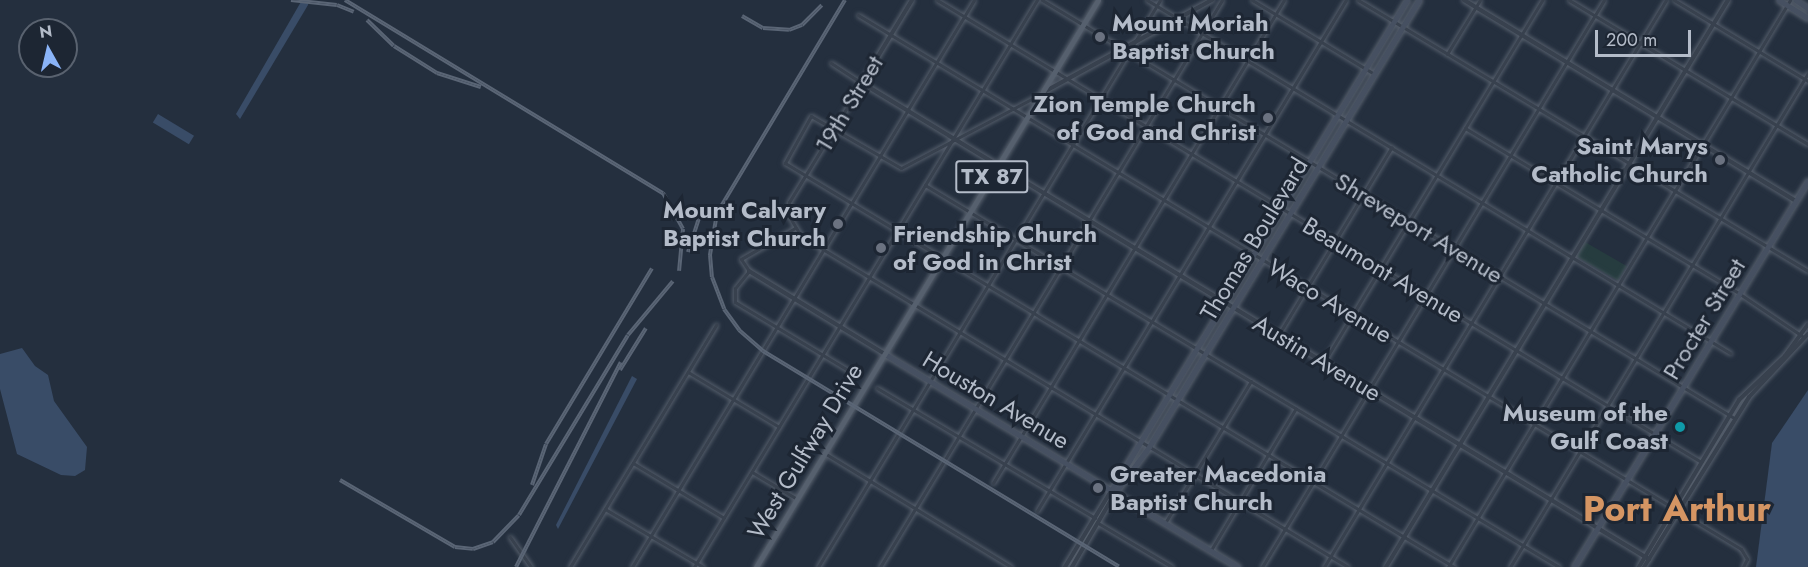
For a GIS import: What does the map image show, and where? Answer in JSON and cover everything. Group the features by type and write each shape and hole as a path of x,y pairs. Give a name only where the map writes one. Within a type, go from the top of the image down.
{"main road":[{"name":"TX 87","path":"885,354 1098,0"},
{"name":"Thomas Boulevard","path":"1113,492 1407,0"},
{"name":"Thomas Boulevard","path":"1113,492 1149,447 1414,9 1417,0"},
{"path":"1779,0 1789,3 1808,18"},
{"path":"1796,0 1808,8"},
{"name":"Procter Street","path":"1574,567 1808,181"},
{"name":"Houston Avenue","path":"885,354 1238,567"},
{"name":"West Gulfway Drive","path":"756,567 885,354"}],"street":[{"name":"19th Street","path":"795,228 787,209 912,0"},
{"name":"Beaumont Avenue","path":"937,0 1703,464"},
{"path":"632,567 974,0"},
{"path":"696,565 1036,0"},
{"name":"Shreveport Avenue","path":"1042,0 1732,417"},
{"path":"1147,0 1730,352"},
{"path":"818,567 1160,0"},
{"path":"1212,0 906,167 896,167 811,116 785,163 1450,566 1789,3"},
{"path":"880,567 1116,172 1222,0"},
{"path":"1252,0 1374,74"},
{"path":"993,483 1284,0"},
{"path":"1037,511 1346,0"},
{"path":"1358,0 1808,271"},
{"path":"1464,0 1796,201"},
{"path":"1448,54 1480,0"},
{"path":"1324,362 1542,0"},
{"path":"1569,0 1808,144"},
{"path":"1262,567 1604,0"},
{"path":"1324,567 1666,0"},
{"path":"1674,0 1806,80"},
{"path":"1386,567 1728,0"},
{"name":"Waco Avenue","path":"858,15 1741,549 1747,560 1743,567"},
{"name":"Austin Avenue","path":"831,63 1647,557"},
{"path":"1510,567 1776,125 1806,80 1808,73"},
{"path":"1465,128 1740,294 1805,336"},
{"path":"1279,334 1392,147"},
{"path":"924,185 1558,567"},
{"path":"795,228 823,250 1348,567"},
{"name":"Houston Avenue","path":"795,228 741,259 749,271 885,354"},
{"path":"749,271 733,296 735,302 856,375"},
{"path":"1639,567 1676,511 1748,390 1805,336 1808,324"},
{"path":"570,567 716,325"},
{"path":"688,372 779,427"},
{"path":"1165,523 1251,381"},
{"path":"877,388 1095,518"},
{"path":"1210,550 1296,408"},
{"path":"825,454 1011,567"},
{"path":"633,463 724,518"},
{"path":"752,472 797,499"},
{"path":"1065,567 1113,492"},
{"path":"1072,567 1113,492"},
{"path":"606,508 696,565 703,567"},
{"path":"1098,523 1172,567"},
{"path":"510,537 524,553 531,567"},
{"path":"1644,567 1647,557"}],"green space":[{"path":"1585,242 1627,266 1618,281 1576,257"}],"water":[{"path":"302,0 309,0 308,5 240,119 236,114"},
{"path":"158,114 194,136 189,144 153,123"},
{"path":"22,348 35,366 48,375 54,401 87,447 85,470 75,476 61,475 17,454 0,389 0,354"},
{"path":"632,376 637,379 558,529 556,525"},
{"path":"1808,390 1808,567 1756,567 1772,443"}],"railway":[{"path":"291,0 337,5 354,12"},
{"path":"345,0 663,193 683,229 679,271"},
{"path":"845,0 717,213 710,255 712,277 724,309 739,330 763,351 1119,567"},
{"path":"742,16 763,28 789,30 802,25 822,5"},
{"path":"367,20 394,46 437,73 481,87"},
{"path":"688,252 702,209"},
{"path":"532,485 546,444 652,268"},
{"path":"340,480 455,547 473,549 493,542 519,515 628,335 673,281"},
{"path":"620,370 646,328"},
{"path":"516,567 621,362"}],"place":[{"name":"Mount Moriah Baptist Church","path":"1100,37"},
{"name":"Zion Temple Church of God and Christ","path":"1268,118"},
{"name":"Saint Marys Catholic Church","path":"1720,160"},
{"name":"Mount Calvary Baptist Church","path":"838,224"},
{"name":"Friendship Church of God in Christ","path":"881,248"},
{"name":"Museum of the Gulf Coast","path":"1680,427"},
{"name":"Greater Macedonia Baptist Church","path":"1098,488"}],"district":[{"name":"Port Arthur","path":"1677,509"}]}
